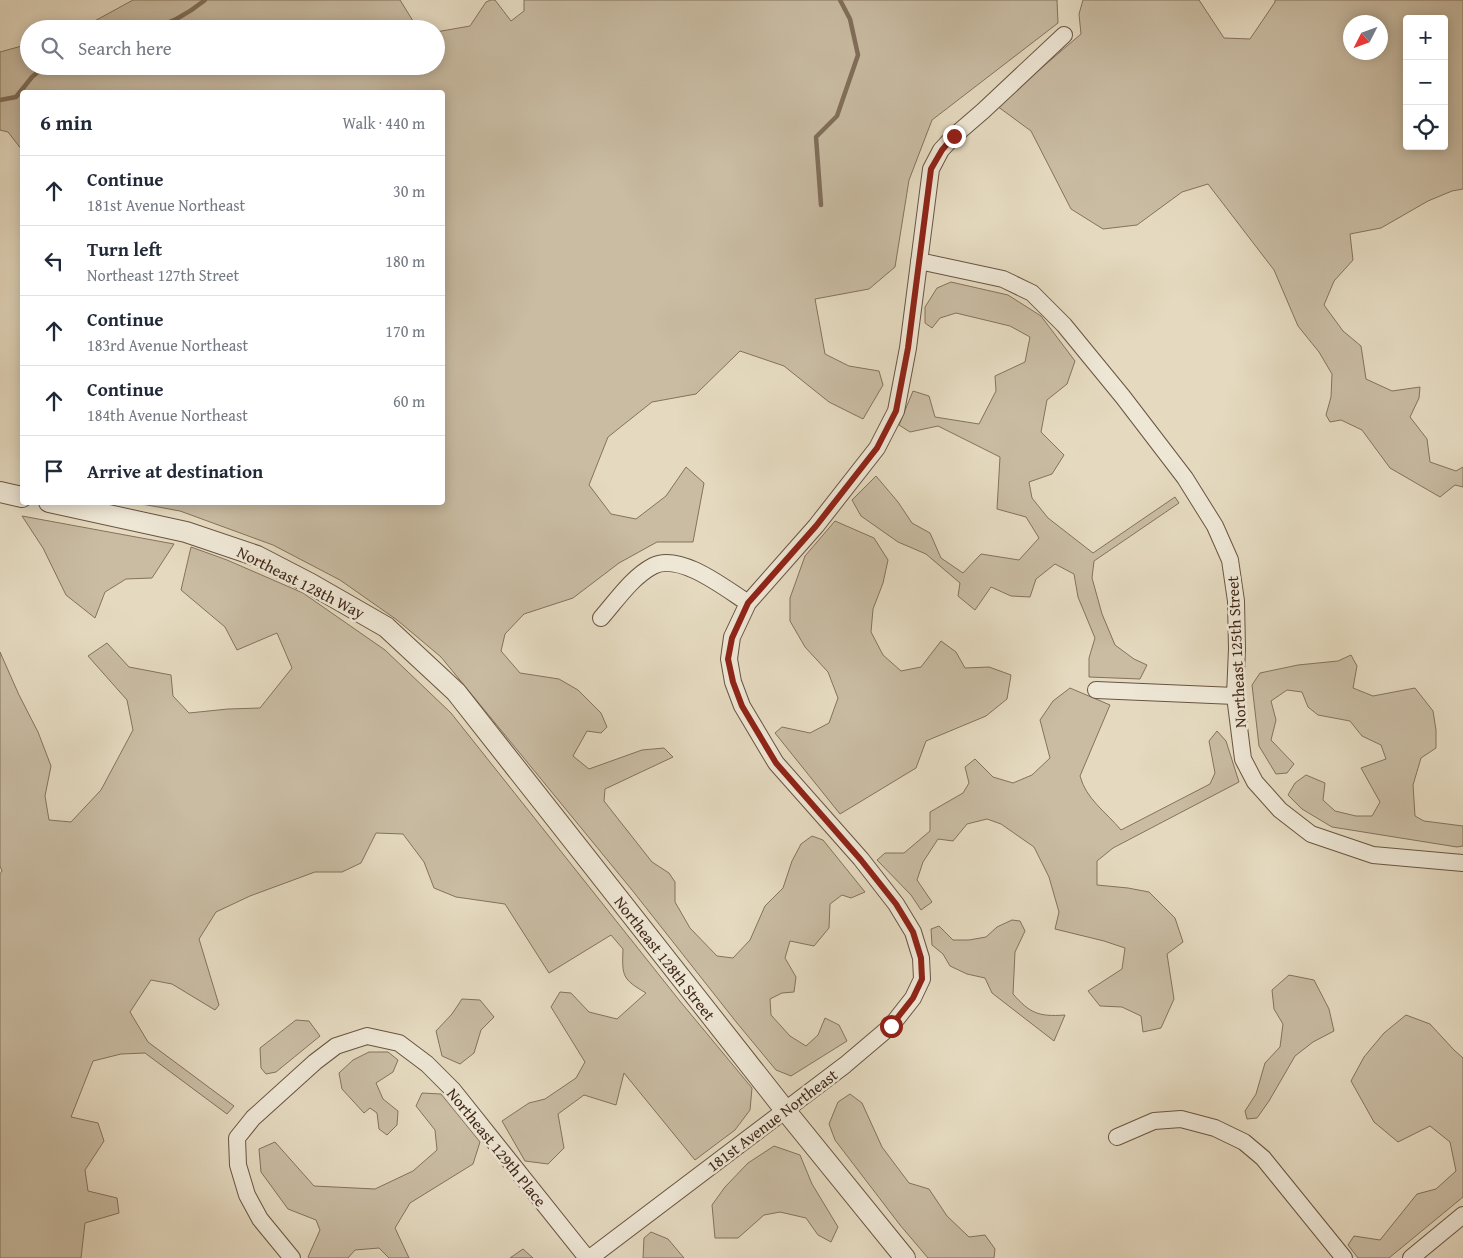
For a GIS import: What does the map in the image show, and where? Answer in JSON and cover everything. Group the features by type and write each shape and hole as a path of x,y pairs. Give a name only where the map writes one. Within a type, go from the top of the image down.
{"street":[{"name":"181st Avenue Northeast","path":"588,1258 785,1110 891,1026 913,998 922,979 921,958 913,932 896,904 861,860 776,763 742,706 733,682 728,659 732,638 748,603 816,526 877,448 896,411 908,348 931,169 942,150 954,136 1064,34"},
{"name":"Northeast 125th Street","path":"919,261 1003,278 1032,293 1064,325 1123,397 1185,478 1215,526 1230,560 1236,601 1238,649 1235,696 1243,759 1255,782 1280,810 1311,834 1372,854 1463,863"},
{"path":"0,492 20,497"},
{"name":"Northeast 128th Way","path":"63,505 186,532 257,556 311,584 386,627 423,661"},
{"path":"601,618 638,577 655,565 674,563 698,571 748,603"},
{"name":"Northeast 128th Street","path":"423,661 456,692 785,1110 905,1258"},
{"path":"1096,690 1235,696"},
{"name":"Northeast 129th Place","path":"292,1258 260,1219 247,1194 238,1165 237,1138 253,1118 315,1062 336,1046 367,1036 399,1043 427,1064 453,1090 588,1258"},
{"path":"1117,1137 1154,1121 1181,1119 1216,1128 1244,1142 1263,1158 1344,1258"},
{"path":"1411,1258 1463,1215"}],"shaded area":[{"path":"133,0 400,0 412,20 96,20"},
{"path":"495,0 511,21 524,11 524,0 1057,0 1058,23 932,120 909,180 895,267 869,289 815,299 825,354 849,366 879,371 883,385 863,419 829,402 784,366 740,351 696,394 652,402 608,437 589,485 611,514 636,519 666,496 686,467 704,483 693,542 657,542 619,563 573,598 524,614 505,634 501,651 520,673 559,679 578,690 601,713 607,727 601,733 587,731 573,756 589,769 642,750 664,748 673,757 605,789 604,801 652,862 669,873 675,882 675,902 690,928 717,956 733,958 750,940 765,906 783,888 792,861 801,844 812,836 823,840 865,892 851,898 842,895 830,904 829,928 814,946 790,941 785,958 796,977 794,992 782,993 770,999 771,1015 790,1036 806,1046 818,1035 825,1018 839,1025 847,1041 791,1076 776,1070 632,890 441,657 397,620 340,580 273,545 180,511 147,505 445,505 445,90 20,90 20,147 8,132 0,130 0,52 20,46 20,75 445,75 445,30 470,26 486,2"},
{"path":"1083,0 1199,0 1224,38 1250,39 1275,0 1463,0 1463,189 1452,191 1428,201 1381,228 1350,234 1353,260 1334,281 1324,305 1343,331 1361,346 1366,379 1392,391 1420,387 1419,398 1410,417 1427,439 1430,462 1456,471 1463,467 1463,487 1455,485 1440,497 1390,468 1362,430 1341,420 1330,422 1326,415 1331,397 1332,374 1319,352 1298,326 1274,270 1208,184 1182,192 1137,225 1103,229 1071,209 1031,131 997,106 1081,34 1079,14"},
{"path":"951,282 1008,295 1041,316 1075,361 1067,384 1047,400 1041,432 1064,455 1052,474 1029,482 1032,498 1048,518 1093,553 1175,497 1179,503 1094,561 1092,578 1102,614 1115,645 1134,659 1147,665 1140,679 1089,677 1089,658 1095,638 1078,597 1074,574 1055,564 1036,579 1030,597 1011,596 991,587 975,610 958,596 960,583 926,554 898,542 861,516 852,500 876,476 898,502 912,523 930,533 941,558 963,573 981,554 1019,560 1039,538 1026,517 997,509 1000,457 938,426 910,432 899,425 913,391 929,396 935,417 979,424 996,391 995,376 1025,362 1030,337 1010,326 956,313 940,318 932,328 925,323 925,307 937,288"},
{"path":"22,516 174,544 152,578 126,579 105,592 95,618 66,595 43,548"},
{"path":"835,521 874,538 888,560 883,583 873,609 871,632 883,655 901,671 921,667 941,641 956,652 965,668 989,667 1011,675 1007,699 986,716 926,741 916,768 840,814 775,733 782,727 810,733 829,723 838,698 828,672 805,647 790,621 790,598 805,556"},
{"path":"191,547 227,560 303,593 385,650 451,713 679,1000 752,1088 750,1110 735,1130 695,1160 624,1073 616,1105 584,1095 558,1114 564,1148 548,1164 525,1161 502,1121 529,1103 545,1099 576,1078 585,1062 551,1007 560,992 571,993 589,1012 617,1019 646,993 632,984 625,976 623,949 611,935 549,973 505,904 456,897 434,888 424,862 403,834 376,833 361,863 342,872 315,872 250,896 216,912 199,939 219,1005 215,1010 172,984 151,980 130,1012 148,1042 234,1106 227,1114 145,1053 121,1054 93,1061 71,1117 98,1123 104,1141 85,1170 88,1191 117,1198 119,1213 85,1223 81,1258 0,1258 0,874 2,871 0,866 0,652 38,732 51,766 45,796 49,820 71,822 101,790 133,730 127,700 88,656 107,643 129,667 171,675 173,696 189,713 260,708 292,668 277,633 237,650 225,627 181,590"},
{"path":"1351,655 1357,666 1353,688 1373,696 1415,688 1433,711 1436,748 1421,758 1413,785 1415,816 1424,821 1463,826 1463,846 1457,847 1332,827 1302,809 1288,795 1295,783 1306,775 1325,783 1323,800 1335,811 1356,816 1372,816 1380,802 1361,768 1386,759 1381,745 1362,736 1350,721 1318,715 1308,707 1302,692 1287,690 1271,701 1276,720 1271,740 1294,764 1287,773 1276,774 1259,746 1252,685 1260,673 1298,665 1338,661"},
{"path":"1070,688 1110,705 1080,776 1087,792 1121,830 1210,784 1215,773 1209,741 1217,731 1226,741 1239,782 1113,848 1097,861 1097,885 1149,892 1175,918 1183,942 1167,954 1174,999 1161,1028 1143,1032 1141,1016 1122,1007 1100,1006 1088,991 1122,969 1125,948 1055,929 1059,912 1049,877 1034,847 1001,824 987,819 967,824 953,841 938,839 923,862 917,880 932,902 921,910 911,895 877,860 885,853 904,853 930,831 930,812 963,793 969,783 965,767 975,759 993,777 1013,783 1032,775 1050,758 1040,720 1053,701"},
{"path":"1012,920 1020,921 1025,931 1015,952 1013,994 1030,1010 1048,1015 1065,1015 1054,1041 992,993 985,978 967,974 950,966 943,954 932,945 931,929 939,926 953,940 969,940 986,937 997,927"},
{"path":"1289,975 1314,980 1329,1009 1334,1031 1313,1042 1295,1056 1257,1118 1247,1119 1245,1111 1256,1094 1265,1063 1280,1047 1283,1024 1274,1009 1272,990"},
{"path":"462,999 480,1000 494,1017 481,1030 474,1053 460,1064 442,1056 436,1031 452,1014"},
{"path":"1406,1015 1430,1024 1463,1058 1463,1197 1389,1258 1358,1258 1348,1245 1354,1236 1380,1240 1417,1194 1436,1189 1456,1171 1450,1142 1430,1126 1398,1142 1374,1122 1351,1081 1364,1057 1384,1033"},
{"path":"296,1020 309,1021 320,1036 276,1072 266,1074 261,1068 260,1048"},
{"path":"369,1052 388,1052 398,1060 393,1072 376,1083 383,1099 398,1111 397,1125 387,1135 379,1129 377,1113 370,1108 364,1113 342,1089 339,1073 353,1060"},
{"path":"422,1093 441,1094 480,1142 473,1164 410,1203 395,1228 409,1258 389,1258 379,1248 355,1250 348,1258 309,1258 320,1230 316,1220 288,1209 261,1172 259,1149 275,1142 314,1186 375,1189 413,1171 437,1150 435,1130 416,1106"},
{"path":"850,1094 862,1103 882,1147 909,1183 929,1189 947,1216 969,1237 985,1235 995,1249 994,1258 928,1258 900,1225 835,1140 829,1124 838,1102"},
{"path":"774,1146 800,1155 812,1184 838,1227 831,1242 818,1235 806,1218 780,1212 764,1215 738,1238 715,1238 712,1205 725,1187 748,1163"},
{"path":"651,1232 668,1239 684,1258 643,1258 644,1238"},
{"path":"523,1249 533,1258 510,1258"}],"waterway":[{"path":"174,20 205,0"},
{"path":"821,205 816,137 837,116 858,55 850,19 840,0"},
{"path":"22,90 34,75"},
{"path":"0,100 16,97 20,92"}],"route":[{"path":"891,1026 913,998 922,979 921,958 913,932 896,904 861,860 776,763 742,706 733,682 728,659 732,638 748,603 816,526 877,448 896,411 908,348 931,169 942,150 954,136"}]}
